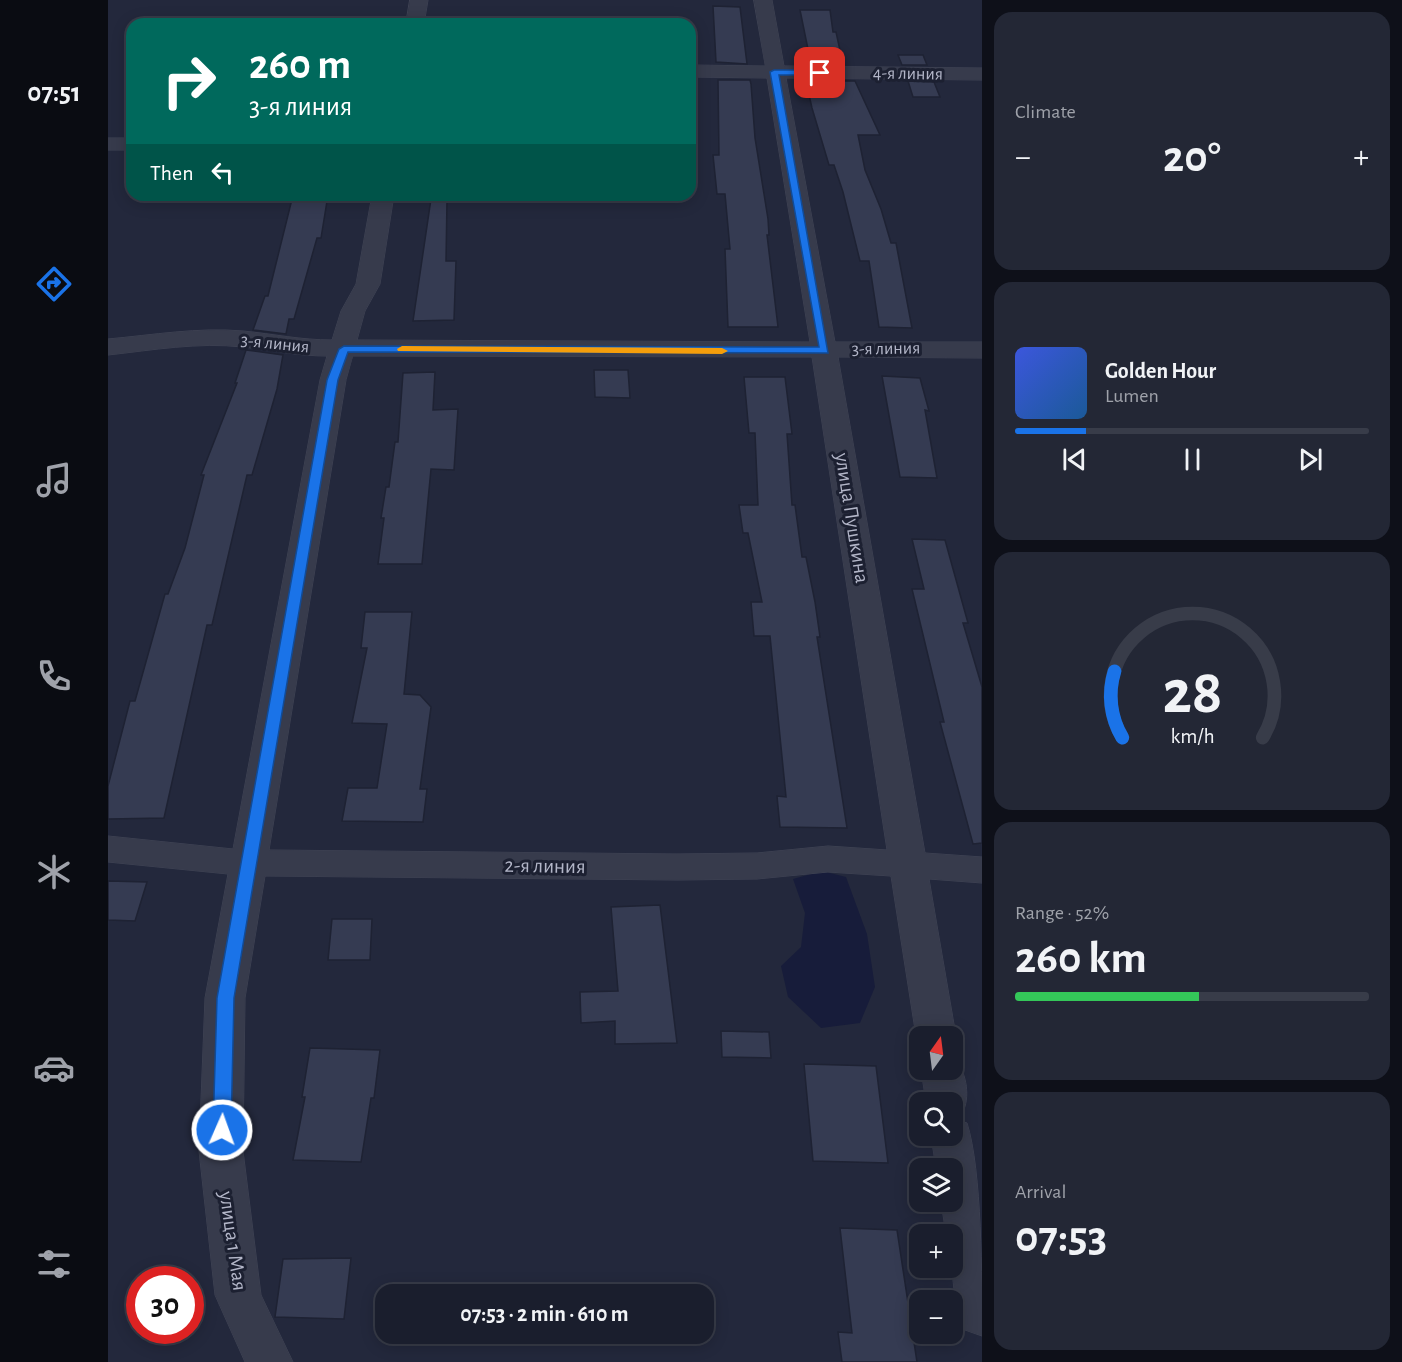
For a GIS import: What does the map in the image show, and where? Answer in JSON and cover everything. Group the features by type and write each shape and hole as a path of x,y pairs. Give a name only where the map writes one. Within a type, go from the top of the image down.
{"street":[{"path":"416,18 419,0"},
{"name":"улица Пушкина","path":"763,0 824,350 934,1026"},
{"name":"4-я линия","path":"696,71 982,74"},
{"path":"108,144 126,144"},
{"name":"улица 1 Мая","path":"269,1362 238,1295 221,1151 225,998 333,380 344,349 353,311 368,284 381,201"},
{"name":"3-я линия","path":"108,346 192,338 243,339 298,348 344,349 824,350 903,348 982,350"},
{"name":"2-я линия","path":"108,849 250,863 677,867 757,866 828,859 908,864 963,871 982,870"},
{"path":"954,1146 982,1316"}],"water":[{"path":"822,871 846,877 867,934 875,987 860,1023 821,1028 788,997 781,966 801,947 805,913 793,879"}],"building":[{"path":"713,6 740,7 747,64 716,62"},
{"path":"800,10 830,10 833,32 836,32 843,64 811,64"},
{"path":"898,55 923,55 927,65 902,65"},
{"path":"718,80 750,80 751,84 755,138 768,219 769,235 767,235 778,327 728,327 725,249 730,249 725,194 717,194 713,155 719,155"},
{"path":"814,81 855,81 880,135 858,135 865,170 881,209 891,243 896,243 912,328 879,327 869,261 860,261 843,192 834,165 829,165 812,108 807,86 815,86"},
{"path":"908,81 934,82 940,97 913,97"},
{"path":"292,201 327,201 321,238 317,238 294,319 289,319 286,334 253,330 265,296 268,296"},
{"path":"431,201 447,201 446,261 456,261 454,320 413,321"},
{"path":"246,350 283,355 277,389 252,475 247,475 212,625 207,625 164,818 108,819 108,786 130,701 135,701 165,594 168,594 185,548 204,475 201,475 237,383 235,383"},
{"path":"594,370 628,370 630,398 595,397"},
{"path":"435,372 433,410 458,409 454,470 431,469 422,564 378,564 386,487 389,487 395,442 398,442 403,373"},
{"path":"882,376 920,378 929,411 925,410 937,478 900,477"},
{"path":"744,377 785,377 792,434 787,434 792,505 795,505 802,557 806,557 815,602 820,637 817,637 847,828 780,827 777,796 786,797 770,636 754,636 751,602 762,602 748,533 743,533 739,505 758,505 755,433 749,433"},
{"path":"912,539 945,540 968,623 963,623 982,687 982,843 973,844 940,722 944,722 912,589 924,589"},
{"path":"365,612 412,612 404,694 420,695 431,707 420,789 427,789 423,822 342,821 348,788 377,788 387,724 352,723 367,648 361,648"},
{"path":"108,881 147,882 135,921 108,920"},
{"path":"660,905 677,1043 615,1044 615,1021 581,1023 580,992 618,991 611,907"},
{"path":"332,919 372,919 370,960 328,960"},
{"path":"721,1031 769,1032 771,1058 722,1057"},
{"path":"310,1048 380,1050 374,1098 371,1098 361,1162 293,1160 305,1097 302,1097"},
{"path":"804,1064 876,1066 888,1163 813,1161"},
{"path":"840,1228 897,1230 909,1309 909,1344 914,1344 917,1362 842,1362 838,1332 852,1333"},
{"path":"351,1258 344,1319 275,1317 283,1259"}],"slow traffic":[{"path":"402,349 722,351"}],"route":[{"path":"222,1130 225,998 333,380 344,349 824,350 774,72 820,73"}]}
